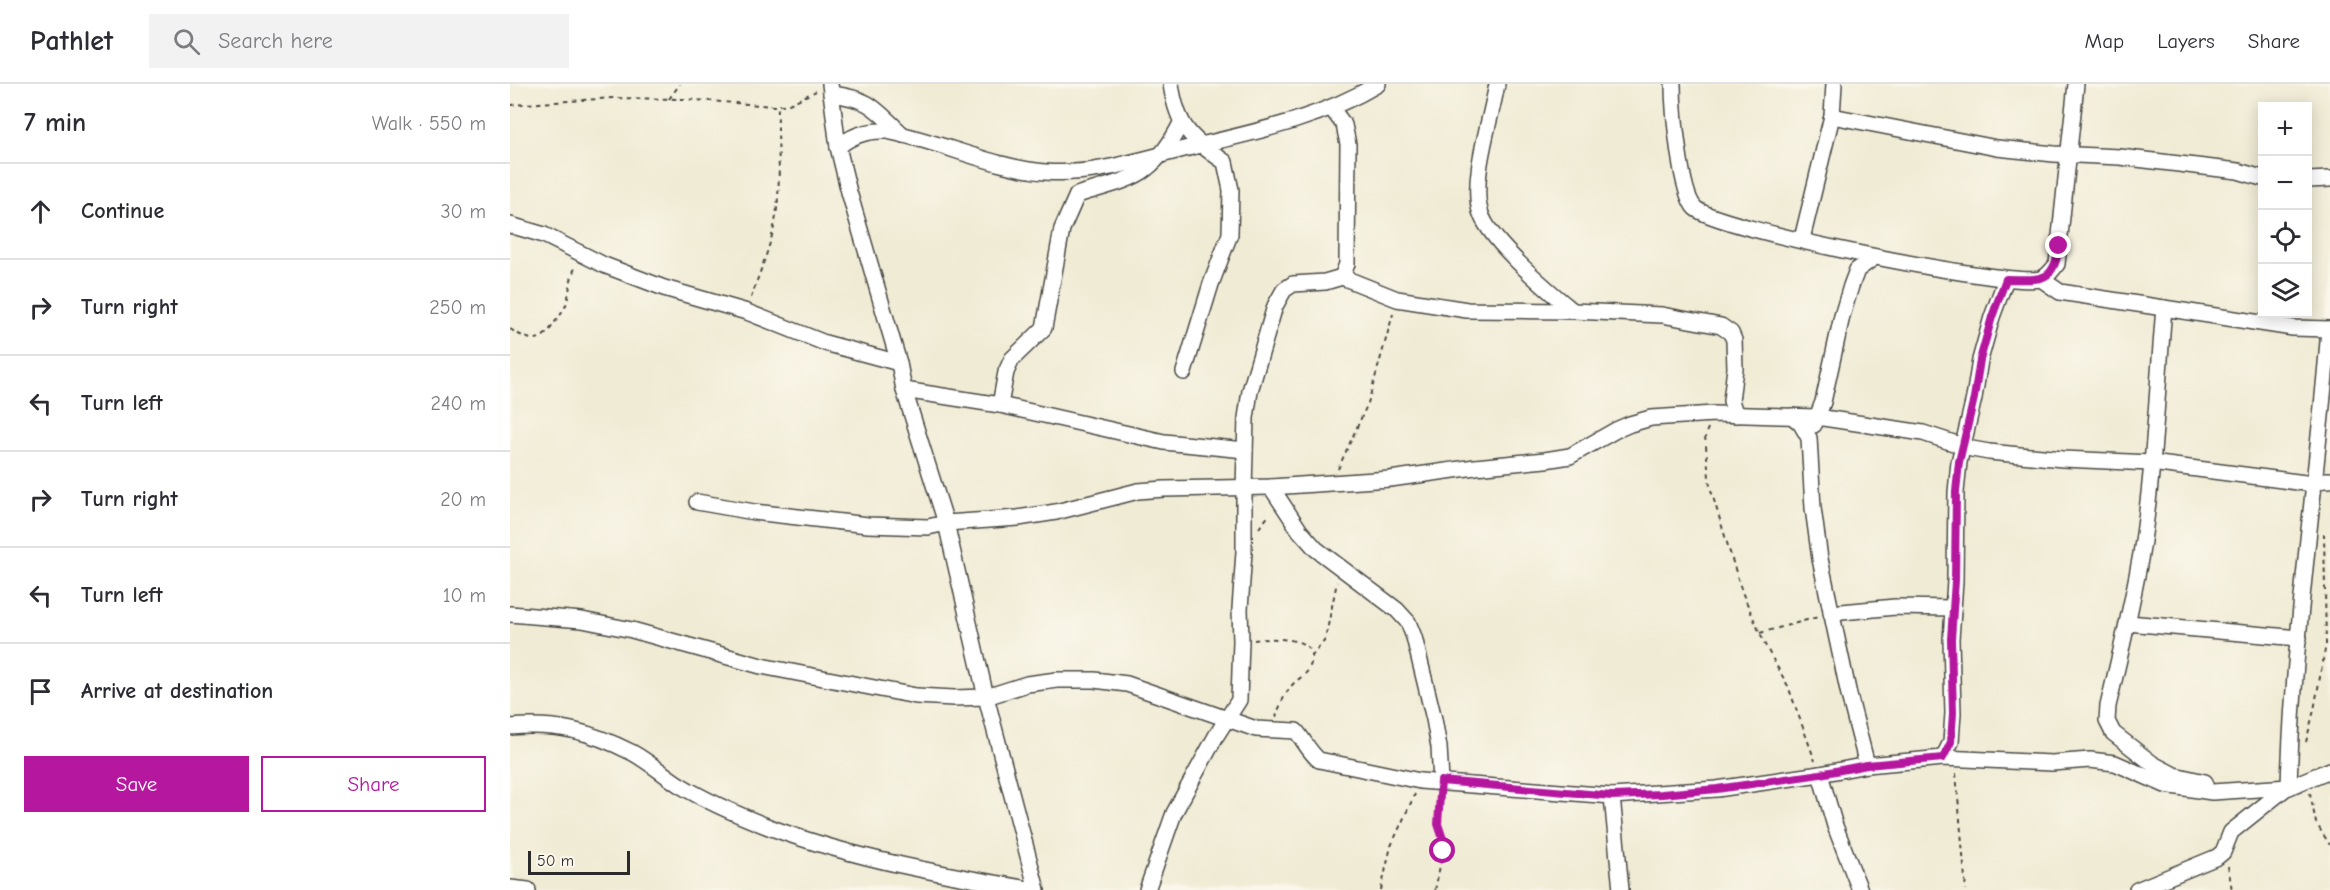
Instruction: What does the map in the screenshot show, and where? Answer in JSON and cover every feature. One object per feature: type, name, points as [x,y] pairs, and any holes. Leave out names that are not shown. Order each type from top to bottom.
[{"type":"street","points":[[1171,84],[1181,123],[1200,145],[1226,162],[1231,190],[1230,234],[1211,284],[1184,372]]},
{"type":"street","points":[[838,147],[852,137],[876,131],[903,135],[995,163],[1047,172],[1089,171],[1126,165],[1258,132],[1332,108],[1378,84]]},
{"type":"street","points":[[1497,84],[1484,145],[1479,190],[1480,212],[1487,226],[1514,256],[1573,311]]},
{"type":"street","points":[[1673,84],[1677,137],[1687,195],[1693,206],[1702,213],[1875,257],[2006,279],[2041,279],[2049,274],[2057,264],[2076,84]]},
{"type":"street","points":[[1802,239],[1832,116],[1834,84]]},
{"type":"street","points":[[510,727],[562,727],[595,737],[633,754],[680,785],[739,815],[810,840],[917,870],[1036,890],[986,697],[946,523],[904,390],[899,363],[849,192],[827,89],[870,104],[903,135]]},
{"type":"street","points":[[1332,108],[1344,125],[1348,144],[1347,264],[1342,277]]},
{"type":"street","points":[[1832,116],[1997,148],[2120,157],[2238,171],[2258,177]]},
{"type":"street","points":[[1000,405],[1006,372],[1012,360],[1044,328],[1062,229],[1077,195],[1135,175],[1148,168],[1172,140],[1181,123]]},
{"type":"street","points":[[2312,180],[2330,179]]},
{"type":"street","points":[[510,225],[544,235],[591,258],[664,288],[747,312],[825,343],[899,363]]},
{"type":"street","points":[[1809,438],[1823,402],[1851,285],[1857,270],[1875,257]]},
{"type":"street","points":[[1147,890],[1174,813],[1239,700],[1245,450],[1250,391],[1275,306],[1284,290],[1293,284],[1325,282],[1342,277],[1397,299],[1467,310],[1662,315],[1721,326],[1731,333],[1734,340],[1735,368],[1731,401],[1736,415]]},
{"type":"street","points":[[1949,759],[1952,731],[1951,639],[1956,492],[1962,444],[1992,317],[2006,279]]},
{"type":"street","points":[[2041,279],[2060,292],[2293,328],[2330,329],[2292,713],[2289,787]]},
{"type":"street","points":[[2164,308],[2151,463],[2140,554],[2128,623],[2107,713],[2109,727],[2153,764],[2174,775],[2228,785],[2277,778],[2289,787]]},
{"type":"street","points":[[904,390],[1061,417],[1143,439],[1245,450]]},
{"type":"street","points":[[697,502],[754,512],[868,525],[928,527],[946,523],[1018,518],[1056,512],[1138,491],[1271,488],[1398,478],[1475,466],[1570,456],[1630,424],[1651,418],[1714,414],[1817,417],[1923,433],[1981,451],[2151,463],[2313,484],[2330,480]]},
{"type":"street","points":[[1792,416],[1802,424],[1809,438],[1813,508],[1820,559],[1867,765]]},
{"type":"street","points":[[1271,488],[1316,549],[1397,610],[1408,622],[1414,637],[1434,719],[1439,747],[1441,781]]},
{"type":"street","points":[[1831,613],[1895,607],[1953,608]]},
{"type":"street","points":[[510,614],[582,620],[602,624],[675,641],[761,666],[916,696],[986,697],[1027,684],[1056,680],[1094,680],[1127,684],[1256,729],[1296,731],[1319,760],[1420,780],[1612,796],[1717,789],[1867,765],[1949,759],[2052,763],[2090,760],[2115,762],[2165,785],[2212,792],[2289,787]]},
{"type":"street","points":[[2128,623],[2299,638]]},
{"type":"street","points":[[2137,890],[2207,862],[2223,852],[2231,832],[2289,787],[2306,778],[2330,770]]},
{"type":"street","points":[[1820,774],[1835,826],[1860,890]]},
{"type":"street","points":[[1612,796],[1621,890]]},
{"type":"street","points":[[510,888],[528,890]]},
{"type":"path","points":[[669,99],[680,84]]},
{"type":"path","points":[[510,105],[613,98],[777,105],[789,104],[827,89]]},
{"type":"path","points":[[747,312],[769,248],[775,220],[778,189],[777,105]]},
{"type":"path","points":[[510,328],[532,340],[541,339],[550,331],[566,305],[572,273],[579,261],[591,258]]},
{"type":"path","points":[[1332,483],[1368,403],[1397,299]]},
{"type":"path","points":[[1714,414],[1705,436],[1710,488],[1742,592],[1760,633],[1788,686],[1820,774]]},
{"type":"path","points":[[1244,552],[1260,526],[1281,503]]},
{"type":"path","points":[[2305,746],[2326,644],[2324,528]]},
{"type":"path","points":[[1311,657],[1325,640],[1329,628],[1340,567]]},
{"type":"path","points":[[1760,633],[1831,613]]},
{"type":"path","points":[[1241,641],[1272,638],[1304,643],[1309,649],[1311,657],[1309,669],[1287,692],[1272,731]]},
{"type":"path","points":[[1949,759],[1966,890]]},
{"type":"path","points":[[2306,778],[2316,824],[2330,845]]},
{"type":"path","points":[[1381,890],[1392,846],[1412,804],[1420,780]]},
{"type":"path","points":[[1435,890],[1443,851],[1443,839],[1438,824],[1441,781]]},
{"type":"path","points":[[2223,852],[2231,873],[2232,890]]},
{"type":"route","points":[[1443,851],[1443,839],[1438,824],[1441,781],[1612,796],[1662,794],[1717,789],[1867,765],[1943,758],[1951,742],[1953,713],[1951,639],[1955,581],[1956,492],[1962,444],[1974,398],[1980,360],[2006,279],[2041,279],[2049,274],[2057,264],[2059,246]]}]
